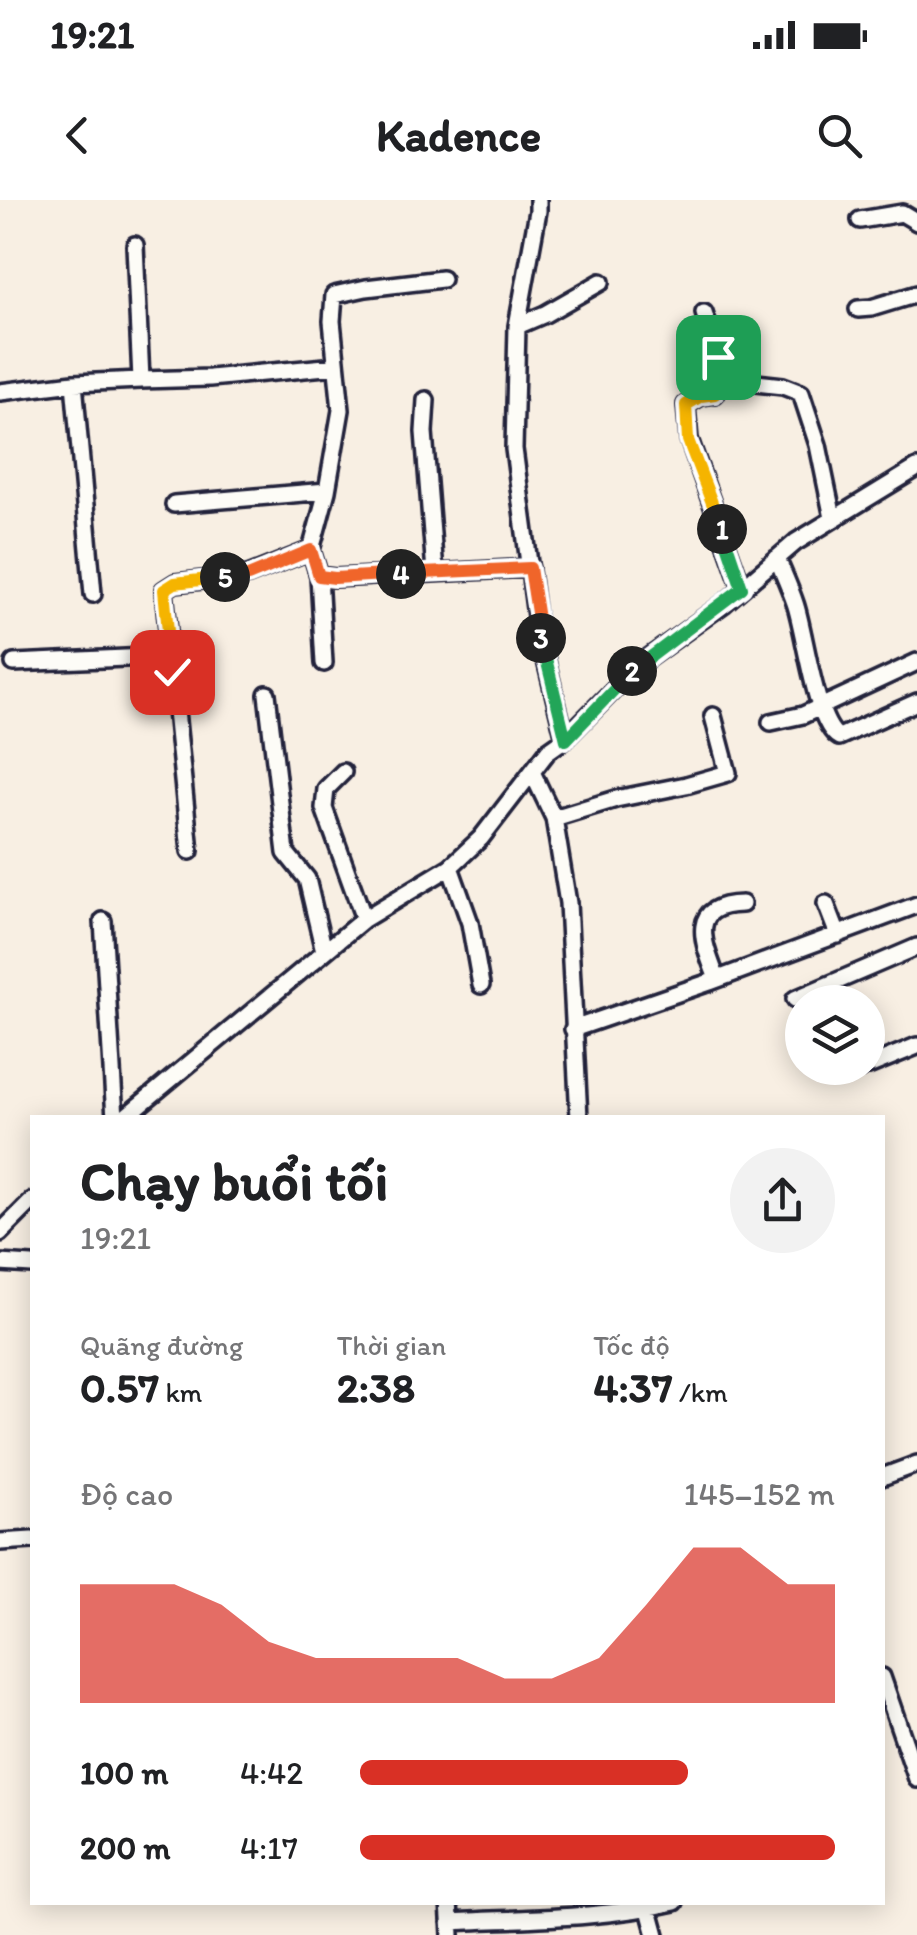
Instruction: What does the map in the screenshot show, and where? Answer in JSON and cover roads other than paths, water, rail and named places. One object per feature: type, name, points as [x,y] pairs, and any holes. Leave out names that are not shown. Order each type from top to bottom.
[{"type":"street","points":[[538,200],[517,326],[514,449],[537,624],[566,740]]},
{"type":"street","points":[[860,220],[902,213],[917,222]]},
{"type":"street","points":[[135,246],[141,380]]},
{"type":"street","points":[[324,663],[319,576],[311,550],[327,492],[341,410],[332,321],[334,295],[442,279]]},
{"type":"street","points":[[517,326],[601,282]]},
{"type":"street","points":[[858,309],[917,294]]},
{"type":"street","points":[[704,313],[721,369],[721,386],[715,394],[701,396],[686,405],[688,440],[742,588]]},
{"type":"street","points":[[0,392],[74,383],[210,378],[336,366]]},
{"type":"street","points":[[74,383],[93,594]]},
{"type":"street","points":[[756,383],[802,393],[818,445],[833,518]]},
{"type":"street","points":[[426,400],[424,432],[434,572]]},
{"type":"street","points":[[128,1115],[364,919],[450,867],[481,838],[548,750],[566,740],[637,666],[742,588],[796,542],[917,468]]},
{"type":"street","points":[[174,504],[327,492]]},
{"type":"street","points":[[190,851],[164,590],[175,583],[248,576],[311,550]]},
{"type":"street","points":[[777,558],[796,605],[821,706],[832,734],[840,737],[917,702]]},
{"type":"street","points":[[319,576],[530,568]]},
{"type":"street","points":[[14,663],[170,656]]},
{"type":"street","points":[[771,722],[803,715],[917,662]]},
{"type":"street","points":[[268,694],[286,851],[307,879],[324,951]]},
{"type":"street","points":[[554,818],[728,773],[713,716]]},
{"type":"street","points":[[343,772],[326,789],[324,808],[364,919]]},
{"type":"street","points":[[532,772],[554,818],[568,903],[579,1115]]},
{"type":"street","points":[[450,867],[470,924],[481,985]]},
{"type":"street","points":[[717,979],[702,926],[708,914],[727,904],[742,904]]},
{"type":"street","points":[[826,904],[838,935]]},
{"type":"street","points":[[573,1028],[917,905]]},
{"type":"street","points":[[103,921],[115,1115]]},
{"type":"street","points":[[828,985],[917,947]]},
{"type":"street","points":[[885,1059],[917,1046]]},
{"type":"street","points":[[0,1233],[30,1203]]},
{"type":"street","points":[[0,1263],[30,1265]]},
{"type":"street","points":[[885,1476],[917,1464]]},
{"type":"street","points":[[0,1542],[30,1540]]},
{"type":"street","points":[[885,1686],[917,1779]]},
{"type":"street","points":[[451,1928],[542,1910],[647,1906],[656,1935]]}]
